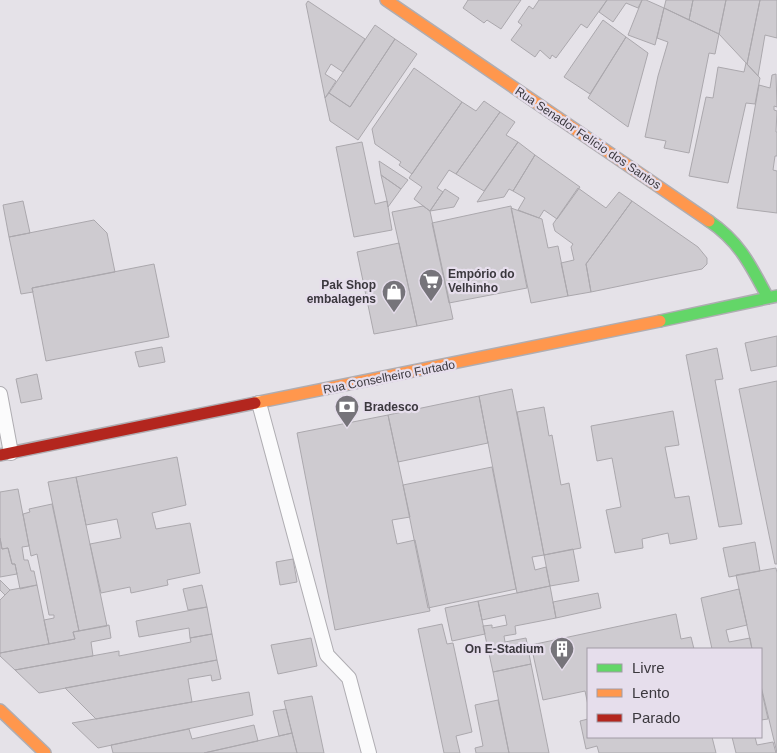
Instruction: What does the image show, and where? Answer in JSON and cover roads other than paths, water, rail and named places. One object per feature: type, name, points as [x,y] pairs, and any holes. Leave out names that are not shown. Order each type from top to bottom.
[{"type":"street","name":"Rua Senador Felício dos Santos","points":[[386,0],[715,225],[734,241],[773,297]]},
{"type":"street","name":"Rua Conselheiro Furtado","points":[[5,454],[773,297]]},
{"type":"street","points":[[0,710],[46,753]]},
{"type":"lane","points":[[0,394],[5,454]]},
{"type":"lane","points":[[259,403],[327,655],[349,678],[370,753]]},
{"type":"place","name":"Empório do Velhinho","points":[[431,302]]},
{"type":"place","name":"Pak Shop embalagens","points":[[394,313]]},
{"type":"place","name":"Bradesco","points":[[347,428]]},
{"type":"place","name":"On E-Stadium","points":[[562,670]]}]
